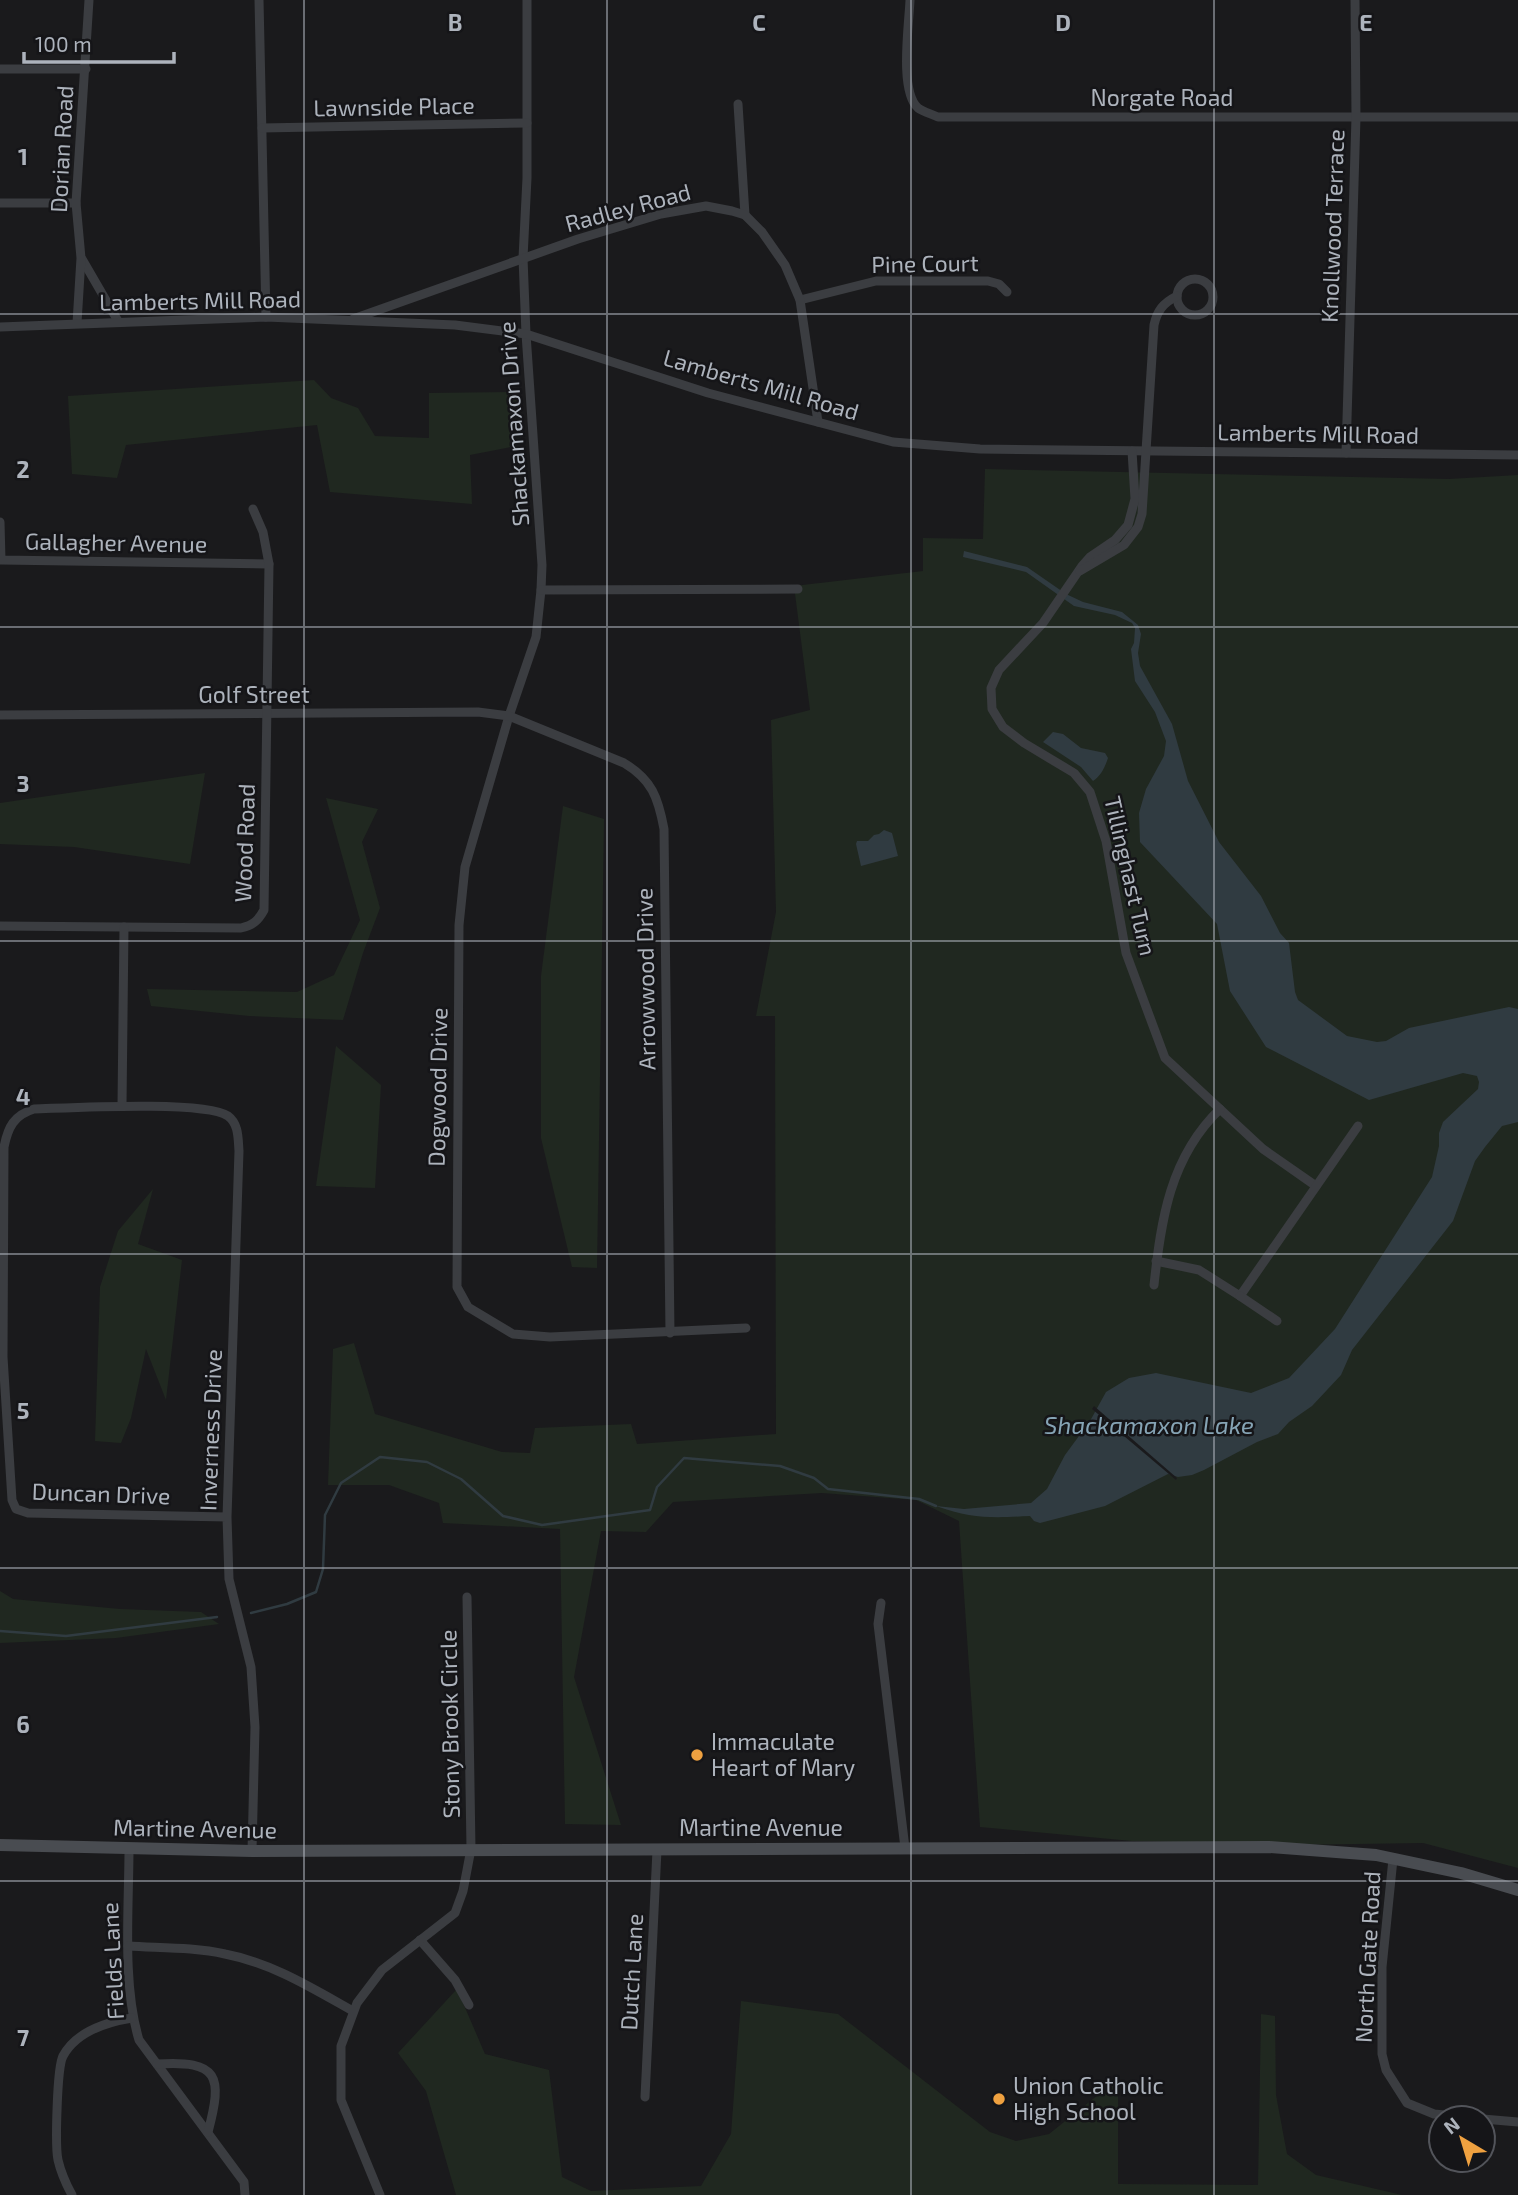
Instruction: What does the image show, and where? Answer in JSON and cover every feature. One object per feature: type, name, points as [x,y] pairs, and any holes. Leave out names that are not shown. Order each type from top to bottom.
[{"type":"main road","name":"Martine Avenue","points":[[0,1845],[252,1851],[1269,1847],[1376,1855],[1461,1873],[1518,1890]]},
{"type":"street","name":"Dorian Road","points":[[77,323],[81,258],[76,203],[89,0]]},
{"type":"street","points":[[259,0],[266,317]]},
{"type":"street","name":"Shackamaxon Drive","points":[[527,0],[527,178],[523,258],[542,565],[541,590]]},
{"type":"street","name":"Norgate Road","points":[[910,0],[907,77],[910,96],[919,109],[938,117],[1518,117]]},
{"type":"street","name":"Knollwood Terrace","points":[[1346,453],[1356,117],[1355,0]]},
{"type":"street","points":[[0,69],[86,69]]},
{"type":"street","points":[[738,104],[746,215],[762,232],[785,265],[800,300],[818,422]]},
{"type":"street","name":"Lawnside Place","points":[[262,128],[527,123]]},
{"type":"street","points":[[0,204],[76,203]]},
{"type":"street","name":"Radley Road","points":[[348,321],[523,258],[661,214],[706,206],[746,215]]},
{"type":"street","name":"Dorian Road","points":[[81,258],[118,321]]},
{"type":"street","points":[[1200,279],[1211,287],[1214,298],[1210,309],[1203,314],[1192,315],[1181,308],[1177,296],[1185,281],[1200,279]]},
{"type":"street","name":"Pine Court","points":[[800,300],[876,281],[988,281],[999,284],[1007,292]]},
{"type":"street","points":[[1075,574],[1124,545],[1138,527],[1144,505],[1154,325],[1157,313],[1165,302],[1177,296]]},
{"type":"street","name":"Lamberts Mill Road","points":[[0,327],[266,317],[455,325],[526,334],[708,393],[902,443],[980,449],[1518,455]]},
{"type":"street","name":"Tillinghast Turn","points":[[1132,451],[1135,499],[1128,525],[1115,540],[1090,557],[1075,574],[1043,624],[999,670],[991,688],[992,709],[1003,727],[1074,773],[1090,792],[1106,841],[1126,953],[1161,1050],[1169,1062],[1263,1149],[1316,1186]]},
{"type":"street","name":"Wood Road","points":[[0,926],[242,928],[260,917],[264,910],[269,564],[263,532],[253,509]]},
{"type":"street","name":"Gallagher Avenue","points":[[0,522],[1,560],[269,564]]},
{"type":"street","points":[[541,590],[797,589]]},
{"type":"street","name":"Dogwood Drive","points":[[541,590],[536,637],[509,716],[465,867],[461,897],[458,966],[457,1287],[468,1307],[513,1334],[538,1337],[746,1328]]},
{"type":"street","name":"Golf Street","points":[[0,715],[478,712],[509,716]]},
{"type":"street","name":"Arrowwood Drive","points":[[509,716],[631,767],[650,784],[661,811],[664,829],[670,1333]]},
{"type":"street","points":[[122,1106],[124,927]]},
{"type":"street","name":"Duncan Drive","points":[[122,1106],[34,1109],[16,1118],[9,1126],[4,1147],[1,1357],[12,1500],[16,1509],[27,1514],[227,1517]]},
{"type":"street","name":"Inverness Drive","points":[[122,1106],[220,1113],[229,1116],[238,1136],[227,1517],[229,1579],[251,1667],[255,1727],[252,1851]]},
{"type":"street","points":[[1154,1285],[1161,1229],[1177,1168],[1196,1136],[1220,1109]]},
{"type":"street","points":[[1240,1296],[1358,1126]]},
{"type":"street","points":[[1156,1261],[1199,1270],[1277,1321]]},
{"type":"street","name":"Stony Brook Circle","points":[[380,2195],[341,2100],[341,2046],[353,2011],[382,1970],[455,1913],[463,1891],[470,1851],[467,1597]]},
{"type":"street","points":[[881,1603],[878,1624],[905,1848]]},
{"type":"street","name":"Fields Lane","points":[[129,1849],[128,1946],[132,2018],[139,2040],[244,2182],[245,2195]]},
{"type":"street","name":"Dutch Lane","points":[[645,2097],[657,1850]]},
{"type":"street","name":"North Gate Road","points":[[1392,1859],[1382,1967],[1382,2054],[1386,2070],[1407,2103],[1427,2111]]},
{"type":"street","points":[[419,1940],[448,1970],[469,2005]]},
{"type":"street","points":[[128,1946],[222,1953],[245,1958],[290,1975],[353,2011]]},
{"type":"street","points":[[72,2195],[57,2158],[62,2057],[81,2037],[107,2022],[132,2018]]},
{"type":"street","points":[[158,2064],[187,2062],[204,2068],[211,2077],[217,2090],[217,2100],[208,2132]]},
{"type":"street","points":[[1497,2120],[1518,2122]]},
{"type":"shaded area","points":[[314,380],[331,398],[358,408],[375,436],[429,438],[429,393],[518,392],[521,445],[470,455],[472,504],[330,492],[317,425],[126,445],[117,478],[72,474],[68,396]]},
{"type":"shaded area","points":[[985,469],[1449,479],[1518,475],[1518,1868],[1423,1843],[1289,1845],[1132,1841],[980,1827],[959,1521],[916,1500],[822,1493],[673,1502],[646,1532],[601,1531],[574,1677],[621,1825],[565,1824],[560,1529],[443,1523],[439,1503],[389,1485],[328,1485],[333,1349],[354,1343],[375,1414],[502,1452],[530,1453],[535,1428],[631,1424],[637,1444],[776,1434],[775,1016],[756,1016],[776,912],[771,720],[810,710],[794,586],[923,571],[923,538],[983,539]]},
{"type":"shaded area","points":[[205,773],[190,864],[74,847],[0,844],[0,803]]},
{"type":"shaded area","points":[[326,798],[378,809],[362,842],[380,908],[343,1020],[249,1016],[151,1006],[147,989],[297,992],[334,975],[360,920]]},
{"type":"shaded area","points":[[563,806],[604,819],[597,1268],[572,1267],[541,1138],[541,976]]},
{"type":"shaded area","points":[[336,1046],[381,1085],[375,1188],[316,1186]]},
{"type":"shaded area","points":[[153,1189],[138,1244],[182,1260],[166,1400],[146,1349],[131,1418],[121,1443],[95,1441],[100,1287],[118,1231]]},
{"type":"shaded area","points":[[0,1591],[13,1599],[120,1609],[201,1612],[219,1624],[116,1638],[0,1643]]},
{"type":"shaded area","points":[[457,1989],[485,2054],[549,2070],[562,2177],[591,2191],[701,2186],[731,2134],[741,2001],[838,2014],[990,2132],[1016,2141],[1049,2134],[1118,2079],[1118,2184],[1258,2185],[1261,2014],[1275,2016],[1276,2095],[1287,2154],[1316,2175],[1402,2195],[456,2195],[426,2091],[398,2053]]},
{"type":"water","name":"Shackamaxon Lake","points":[[964,551],[1027,567],[1066,594],[1083,602],[1122,612],[1138,625],[1141,634],[1138,653],[1140,666],[1172,724],[1188,781],[1219,842],[1261,896],[1280,933],[1289,943],[1298,1000],[1347,1036],[1377,1042],[1386,1041],[1409,1028],[1509,1007],[1518,1009],[1518,1122],[1502,1126],[1475,1161],[1453,1221],[1352,1350],[1341,1375],[1312,1406],[1289,1422],[1278,1434],[1192,1475],[1178,1477],[1168,1474],[1105,1506],[1040,1523],[1030,1516],[983,1517],[936,1506],[964,1509],[1031,1503],[1047,1489],[1065,1455],[1090,1421],[1106,1392],[1129,1378],[1156,1373],[1251,1393],[1289,1378],[1335,1329],[1432,1177],[1443,1122],[1478,1089],[1479,1082],[1477,1076],[1463,1073],[1369,1100],[1266,1047],[1230,991],[1217,924],[1140,842],[1139,813],[1146,789],[1164,756],[1166,741],[1155,712],[1135,681],[1131,649],[1135,628],[1132,623],[1115,615],[1074,606],[1026,572],[963,557]]},
{"type":"water","points":[[1053,732],[1063,734],[1081,748],[1105,753],[1108,758],[1098,777],[1093,781],[1081,767],[1043,742]]},
{"type":"water","points":[[884,830],[892,833],[898,856],[861,866],[857,841],[868,841]]},
{"type":"pier","points":[[1094,1406],[1177,1478],[1176,1480],[1092,1409]]},
{"type":"waterway","points":[[251,1613],[287,1604],[316,1592],[323,1569],[325,1515],[341,1483],[380,1457],[427,1462],[461,1479],[503,1516],[542,1525],[650,1510],[657,1487],[684,1458],[780,1466],[814,1478],[828,1489],[919,1499],[936,1506]]},
{"type":"waterway","points":[[0,1631],[66,1636],[217,1617]]},
{"type":"place","name":"Immaculate Heart of Mary","points":[[697,1755]]},
{"type":"place","name":"Union Catholic High School","points":[[999,2099]]}]
